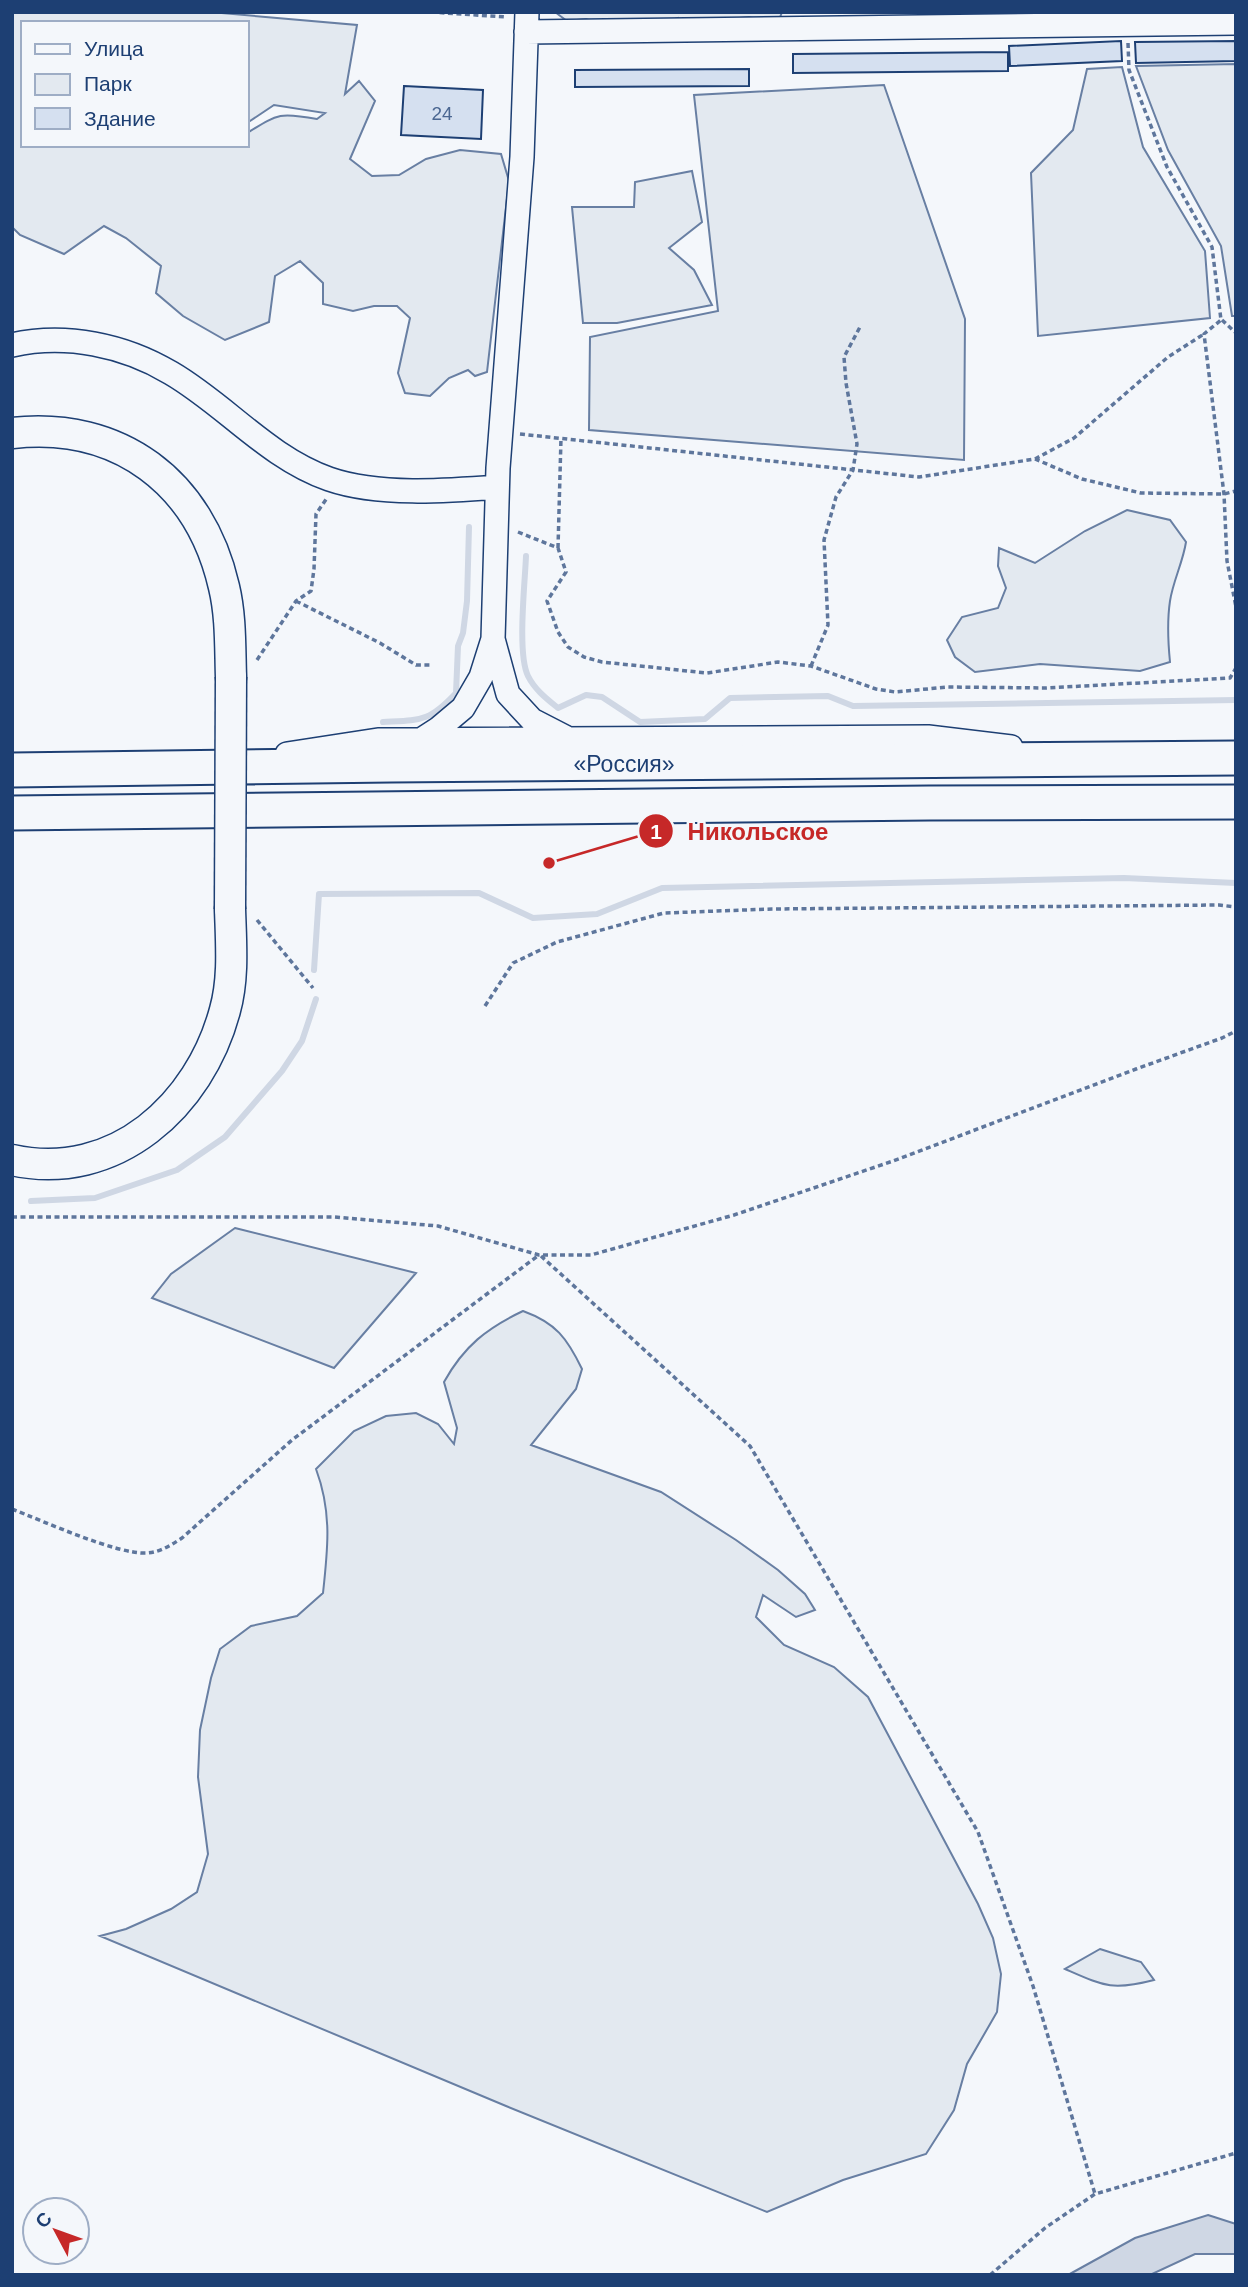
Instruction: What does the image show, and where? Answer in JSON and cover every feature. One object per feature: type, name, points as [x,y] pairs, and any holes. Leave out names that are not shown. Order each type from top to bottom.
[{"type":"highway","name":"«Россия»","points":[[12,770],[1236,758]]},
{"type":"highway","name":"«Россия»","points":[[12,813],[1236,802]]},
{"type":"main road","points":[[12,433],[54,431],[97,438],[117,446],[142,460],[171,486],[198,522],[217,563],[240,673],[243,914],[226,1008],[203,1066],[186,1092],[141,1135],[114,1152],[58,1163],[12,1160]]},
{"type":"main road","points":[[12,763],[60,770]]},
{"type":"main road","points":[[12,821],[69,812]]},
{"type":"street","points":[[421,740],[463,708],[481,677],[493,639],[497,487],[522,157],[526,21],[1016,19],[1236,23]]},
{"type":"street","points":[[12,345],[55,340],[85,342],[145,359],[172,373],[261,442],[290,461],[339,482],[368,487],[437,491],[497,487]]},
{"type":"street","points":[[493,639],[508,694],[532,720],[570,739]]},
{"type":"street","points":[[194,768],[378,740],[928,737],[1109,760]]},
{"type":"path","points":[[431,12],[526,21]]},
{"type":"path","points":[[1129,70],[1167,167],[1212,247],[1221,320],[1236,333]]},
{"type":"path","points":[[501,432],[919,477],[1034,459],[1074,438],[1168,357],[1221,320]]},
{"type":"path","points":[[811,666],[828,625],[824,540],[836,497],[853,470],[857,444],[844,357],[860,327]]},
{"type":"path","points":[[1204,334],[1224,494],[1227,561],[1236,607]]},
{"type":"path","points":[[561,438],[558,548],[566,572],[547,601],[558,632],[568,647],[584,657],[603,663],[707,673],[778,662],[811,666],[876,689],[895,692],[948,687],[1046,688],[1236,679]]},
{"type":"path","points":[[1034,459],[1082,479],[1141,493],[1224,494],[1236,491]]},
{"type":"path","points":[[240,673],[296,601],[311,592],[316,514],[339,482]]},
{"type":"path","points":[[497,523],[558,548]]},
{"type":"path","points":[[296,601],[380,643],[416,665],[432,665]]},
{"type":"path","points":[[1230,678],[1236,668]]},
{"type":"path","points":[[485,1006],[513,963],[557,942],[664,913],[772,909],[1236,907]]},
{"type":"path","points":[[243,914],[313,988]]},
{"type":"path","points":[[12,1217],[335,1217],[438,1226],[539,1255],[591,1255],[734,1215],[893,1161],[1236,1031]]},
{"type":"path","points":[[12,1509],[121,1550],[146,1553],[165,1549],[182,1538],[292,1440],[539,1255]]},
{"type":"path","points":[[539,1255],[750,1446],[978,1832],[1033,1986],[1095,2194]]},
{"type":"path","points":[[990,2275],[1045,2228],[1095,2194],[1236,2153]]},
{"type":"green space","points":[[12,12],[210,12],[357,25],[345,94],[359,81],[375,101],[350,159],[372,176],[399,175],[426,159],[460,150],[501,154],[509,181],[487,372],[475,376],[468,370],[449,378],[430,396],[405,393],[398,373],[410,318],[397,306],[374,306],[353,311],[323,304],[323,283],[300,261],[275,276],[269,322],[225,340],[183,316],[156,293],[161,266],[126,238],[104,226],[64,254],[20,235],[12,227]]},
{"type":"green space","points":[[555,12],[782,12],[779,20],[765,21],[749,17],[683,24],[678,18],[662,23],[598,23],[586,19],[567,21]]},
{"type":"green space","points":[[1236,64],[1236,316],[1232,316],[1221,246],[1168,150],[1136,66]]},
{"type":"green space","points":[[1122,67],[1143,147],[1205,251],[1210,318],[1038,336],[1031,173],[1073,130],[1087,69]]},
{"type":"green space","points":[[884,85],[965,319],[964,460],[589,430],[590,337],[718,311],[694,95]]},
{"type":"green space","points":[[692,171],[702,222],[669,248],[694,270],[712,305],[617,323],[583,323],[572,207],[634,207],[635,182]]},
{"type":"green space","points":[[1127,510],[1170,520],[1186,542],[1173,586],[1168,616],[1170,662],[1140,671],[1040,664],[975,672],[955,657],[947,640],[962,617],[998,608],[1006,588],[998,566],[999,548],[1035,563],[1085,531]]},
{"type":"green space","points":[[235,1228],[416,1273],[334,1368],[152,1298],[171,1274]]},
{"type":"green space","points":[[523,1311],[552,1326],[565,1340],[582,1369],[576,1389],[531,1445],[661,1492],[736,1540],[778,1570],[805,1594],[815,1610],[796,1617],[763,1595],[756,1617],[784,1645],[834,1667],[868,1697],[978,1904],[993,1938],[1001,1974],[997,2012],[967,2064],[954,2110],[926,2154],[843,2180],[767,2212],[100,1936],[126,1929],[171,1909],[197,1892],[208,1854],[198,1777],[200,1730],[211,1678],[220,1649],[251,1626],[297,1616],[323,1593],[327,1515],[316,1469],[354,1431],[386,1416],[416,1413],[438,1424],[454,1444],[457,1428],[444,1382],[460,1358],[478,1339],[498,1324]]},
{"type":"green space","points":[[1100,1949],[1141,1962],[1154,1980],[1128,1985],[1108,1985],[1065,1969]]},
{"type":"shaded area","points":[[1208,2215],[1236,2224],[1236,2254],[1195,2254],[1150,2275],[1068,2275],[1135,2238]]},
{"type":"building","points":[[1121,41],[1122,61],[1010,66],[1009,46]]},
{"type":"building","points":[[1236,41],[1236,61],[1136,63],[1135,42]]},
{"type":"building","points":[[1008,52],[1008,71],[793,73],[793,54]]},
{"type":"building","points":[[749,69],[749,86],[575,87],[575,70]]},
{"type":"building","points":[[404,86],[483,90],[481,139],[401,135]]},
{"type":"waterway","points":[[383,722],[424,718],[439,709],[456,693],[458,646],[463,633],[467,601],[469,527]]},
{"type":"waterway","points":[[526,556],[522,635],[525,666],[534,686],[558,708],[586,695],[602,697],[640,722],[705,719],[730,698],[828,696],[853,706],[1236,700]]},
{"type":"waterway","points":[[314,970],[319,894],[479,893],[533,918],[597,914],[662,888],[1124,878],[1236,883]]},
{"type":"waterway","points":[[31,1201],[95,1198],[177,1170],[225,1137],[282,1071],[302,1041],[316,999]]},
{"type":"place","name":"Никольское","points":[[549,863]]}]
